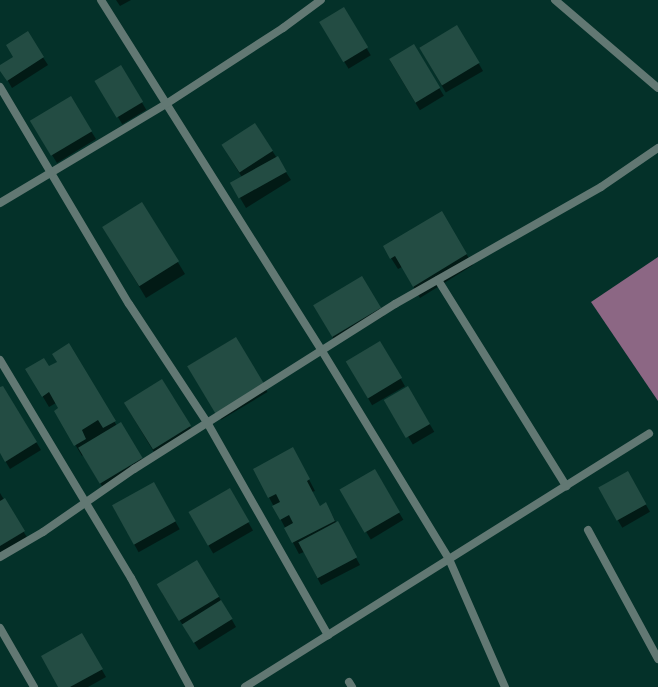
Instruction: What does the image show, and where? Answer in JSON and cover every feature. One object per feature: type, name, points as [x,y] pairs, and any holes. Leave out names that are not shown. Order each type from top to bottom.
[{"type":"street","points":[[101,0],[322,351],[448,559],[505,687]]},
{"type":"street","points":[[0,203],[166,104],[283,28],[321,0]]},
{"type":"street","points":[[555,0],[658,88]]},
{"type":"street","points":[[0,87],[52,171],[129,304],[208,424],[328,635]]},
{"type":"street","points":[[0,557],[42,532],[86,502],[322,351],[438,280],[601,187],[658,148]]},
{"type":"street","points":[[438,280],[566,486]]},
{"type":"street","points":[[0,360],[131,578],[190,687]]},
{"type":"street","points":[[245,687],[649,434]]},
{"type":"street","points":[[588,530],[658,659]]},
{"type":"street","points":[[0,628],[34,687]]},
{"type":"shaded area","points":[[658,257],[658,401],[591,302]]},
{"type":"building","points":[[344,7],[368,47],[343,62],[319,22]]},
{"type":"building","points":[[457,25],[480,63],[442,85],[419,48]]},
{"type":"building","points":[[28,31],[44,57],[7,81],[0,71],[0,65],[13,57],[6,45]]},
{"type":"building","points":[[414,44],[440,88],[415,103],[389,59]]},
{"type":"building","points":[[121,65],[143,102],[117,118],[94,81]]},
{"type":"building","points":[[71,96],[92,131],[51,156],[30,121]]},
{"type":"building","points":[[255,123],[273,151],[239,172],[221,145]]},
{"type":"building","points":[[278,156],[287,172],[239,198],[230,183]]},
{"type":"building","points":[[142,202],[179,261],[139,286],[102,227]]},
{"type":"building","points":[[442,211],[467,254],[413,287],[395,256],[390,259],[383,246]]},
{"type":"building","points":[[362,276],[381,308],[332,337],[313,305]]},
{"type":"building","points":[[236,337],[264,384],[215,414],[187,366]]},
{"type":"building","points":[[380,341],[402,378],[368,398],[346,362]]},
{"type":"building","points":[[69,343],[116,421],[103,428],[98,420],[82,430],[86,439],[74,446],[54,411],[58,408],[49,392],[42,397],[25,369],[44,358],[49,366],[57,362],[52,354]]},
{"type":"building","points":[[162,379],[191,426],[153,449],[124,403]]},
{"type":"building","points":[[3,386],[37,442],[5,462],[0,453],[0,387]]},
{"type":"building","points":[[408,386],[430,424],[406,438],[384,400]]},
{"type":"building","points":[[121,422],[143,458],[100,484],[78,448]]},
{"type":"building","points":[[293,447],[310,479],[307,481],[320,506],[326,502],[335,521],[292,543],[284,528],[293,523],[289,515],[280,520],[272,506],[280,502],[276,494],[268,498],[253,469]]},
{"type":"building","points":[[375,469],[400,512],[364,533],[339,490]]},
{"type":"building","points":[[628,471],[646,504],[617,521],[598,487]]},
{"type":"building","points":[[154,482],[176,521],[134,545],[112,505]]},
{"type":"building","points":[[230,488],[250,522],[208,546],[188,512]]},
{"type":"building","points":[[5,498],[25,531],[0,546],[0,501]]},
{"type":"building","points":[[338,521],[357,557],[318,578],[298,542]]},
{"type":"building","points":[[197,560],[219,597],[179,621],[157,584]]},
{"type":"building","points":[[221,600],[233,619],[194,643],[182,624]]},
{"type":"building","points":[[82,633],[103,669],[70,687],[58,687],[41,656]]}]
